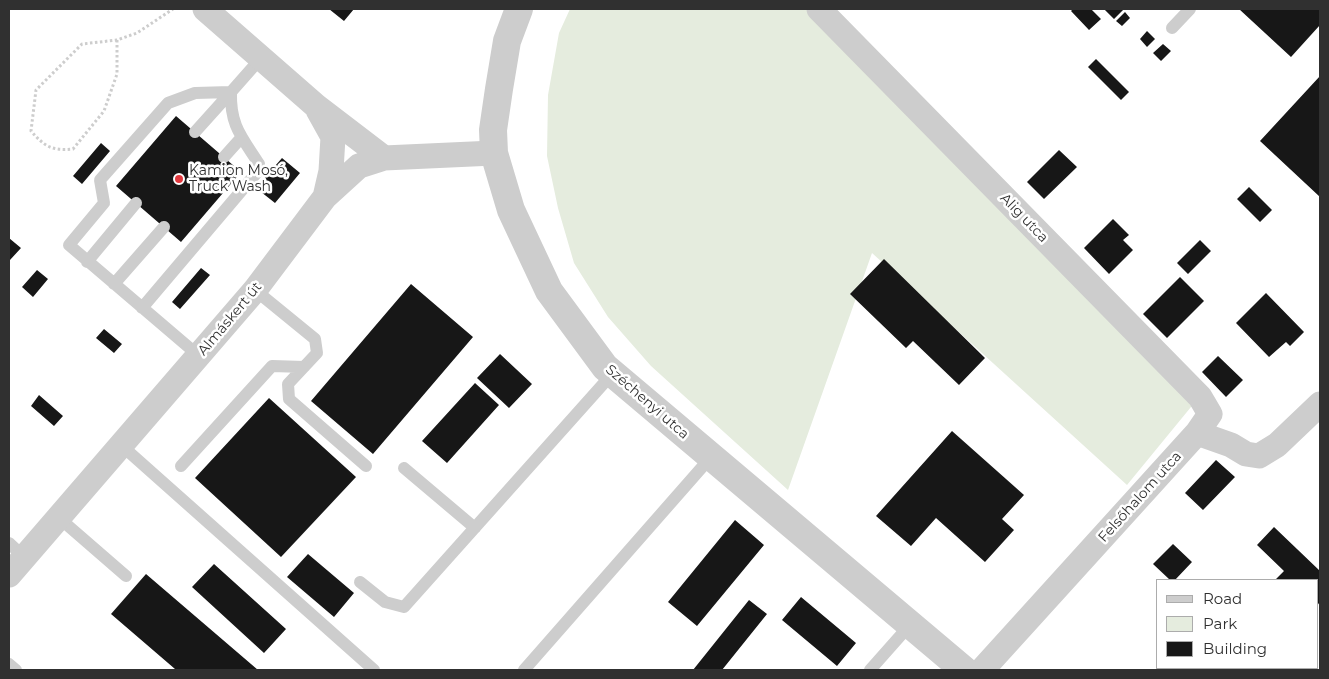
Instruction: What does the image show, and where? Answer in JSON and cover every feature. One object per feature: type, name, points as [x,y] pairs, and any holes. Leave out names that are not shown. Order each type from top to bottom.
[{"type":"street","points":[[206,9],[316,106],[384,158]]},
{"type":"street","name":"Széchenyi utca","points":[[518,9],[508,41],[499,89],[493,130],[494,153],[511,210],[550,291],[605,367],[909,626],[964,670]]},
{"type":"street","name":"Alig utca","points":[[819,9],[1200,397],[1210,414],[1197,433]]},
{"type":"street","points":[[316,106],[333,137],[331,171],[325,197]]},
{"type":"street","name":"Almáskert út","points":[[14,558],[58,517],[256,290],[325,197],[359,166],[384,158],[494,153]]},
{"type":"street","points":[[1197,433],[1231,445],[1246,454],[1259,456],[1277,445],[1320,404]]},
{"type":"street","name":"Felsőhalom utca","points":[[982,670],[1197,433]]},
{"type":"lane","points":[[1172,28],[1190,9]]},
{"type":"lane","points":[[195,132],[261,58]]},
{"type":"lane","points":[[142,308],[259,170],[259,164],[236,130],[230,104],[231,92]]},
{"type":"lane","points":[[199,356],[69,245],[104,203],[100,180],[168,104],[195,93],[231,92]]},
{"type":"lane","points":[[224,157],[241,138]]},
{"type":"lane","points":[[87,262],[136,203]]},
{"type":"lane","points":[[114,284],[164,227]]},
{"type":"lane","points":[[256,290],[315,339],[317,353],[288,384],[289,399],[366,466]]},
{"type":"lane","points":[[181,466],[272,366],[304,367]]},
{"type":"lane","points":[[360,582],[386,602],[404,608],[613,373]]},
{"type":"lane","points":[[120,445],[374,670]]},
{"type":"lane","points":[[524,670],[711,457]]},
{"type":"lane","points":[[404,468],[475,528]]},
{"type":"lane","points":[[58,517],[126,576]]},
{"type":"lane","points":[[870,670],[909,626]]},
{"type":"lane","points":[[9,664],[16,670]]},
{"type":"path","points":[[117,40],[117,74],[104,111],[73,149],[56,150],[40,141],[31,131],[36,90],[82,44],[117,40],[137,33],[173,9]]},
{"type":"green space","points":[[570,9],[817,9],[1200,396],[1127,485],[872,253],[788,490],[651,366],[608,317],[574,263],[558,208],[547,156],[548,95],[559,33]]},
{"type":"building","points":[[329,9],[354,9],[344,21]]},
{"type":"building","points":[[1073,9],[1091,9],[1101,19],[1089,30],[1071,11]]},
{"type":"building","points":[[1104,9],[1124,9],[1114,19]]},
{"type":"building","points":[[1239,9],[1320,9],[1320,25],[1291,57]]},
{"type":"building","points":[[1125,12],[1130,18],[1122,26],[1116,21]]},
{"type":"building","points":[[1147,31],[1155,39],[1147,47],[1140,39]]},
{"type":"building","points":[[1163,44],[1171,51],[1161,61],[1153,53]]},
{"type":"building","points":[[1096,59],[1129,92],[1121,100],[1088,67]]},
{"type":"building","points":[[1320,76],[1320,197],[1260,141]]},
{"type":"building","name":"Kamion Mosó, Truck Wash","points":[[176,116],[241,172],[181,242],[116,186]]},
{"type":"building","points":[[101,143],[110,151],[82,184],[73,176]]},
{"type":"building","points":[[1059,150],[1077,167],[1044,199],[1027,182]]},
{"type":"building","points":[[282,158],[300,173],[275,203],[256,188]]},
{"type":"building","points":[[1249,187],[1272,210],[1260,222],[1237,199]]},
{"type":"building","points":[[1113,219],[1129,235],[1123,240],[1133,250],[1109,274],[1084,248]]},
{"type":"building","points":[[9,238],[21,248],[10,260],[9,258]]},
{"type":"building","points":[[1200,240],[1211,251],[1188,274],[1177,263]]},
{"type":"building","points":[[884,259],[985,358],[959,385],[913,341],[906,348],[850,294]]},
{"type":"building","points":[[201,268],[210,275],[180,309],[172,302]]},
{"type":"building","points":[[37,270],[48,279],[33,297],[22,287]]},
{"type":"building","points":[[1180,277],[1204,301],[1167,338],[1143,314]]},
{"type":"building","points":[[411,284],[473,337],[373,454],[311,401]]},
{"type":"building","points":[[1266,293],[1304,332],[1290,346],[1286,342],[1269,357],[1236,323]]},
{"type":"building","points":[[104,329],[122,344],[114,353],[96,338]]},
{"type":"building","points":[[500,354],[532,384],[509,408],[477,378]]},
{"type":"building","points":[[1218,356],[1243,380],[1226,397],[1202,372]]},
{"type":"building","points":[[475,383],[499,405],[447,463],[422,441]]},
{"type":"building","points":[[39,395],[63,416],[54,426],[31,406]]},
{"type":"building","points":[[269,398],[356,477],[281,557],[195,478]]},
{"type":"building","points":[[952,431],[1024,495],[1002,519],[1014,530],[985,562],[936,518],[911,546],[876,516]]},
{"type":"building","points":[[1216,460],[1235,477],[1203,510],[1185,493]]},
{"type":"building","points":[[735,520],[764,545],[697,626],[668,602]]},
{"type":"building","points":[[1274,527],[1320,571],[1320,606],[1319,579],[1276,579],[1284,571],[1257,545]]},
{"type":"building","points":[[1173,544],[1192,562],[1176,579],[1169,579],[1153,564]]},
{"type":"building","points":[[308,554],[354,593],[334,617],[287,577]]},
{"type":"building","points":[[214,564],[286,629],[264,653],[192,587]]},
{"type":"building","points":[[146,574],[258,670],[174,670],[111,614]]},
{"type":"building","points":[[801,597],[856,643],[837,666],[782,620]]},
{"type":"building","points":[[749,600],[767,614],[722,670],[693,670]]},
{"type":"building","points":[[1197,669],[1228,669],[1227,670]]},
{"type":"place","name":"Kamion Mosó, Truck Wash","points":[[179,179]]}]
